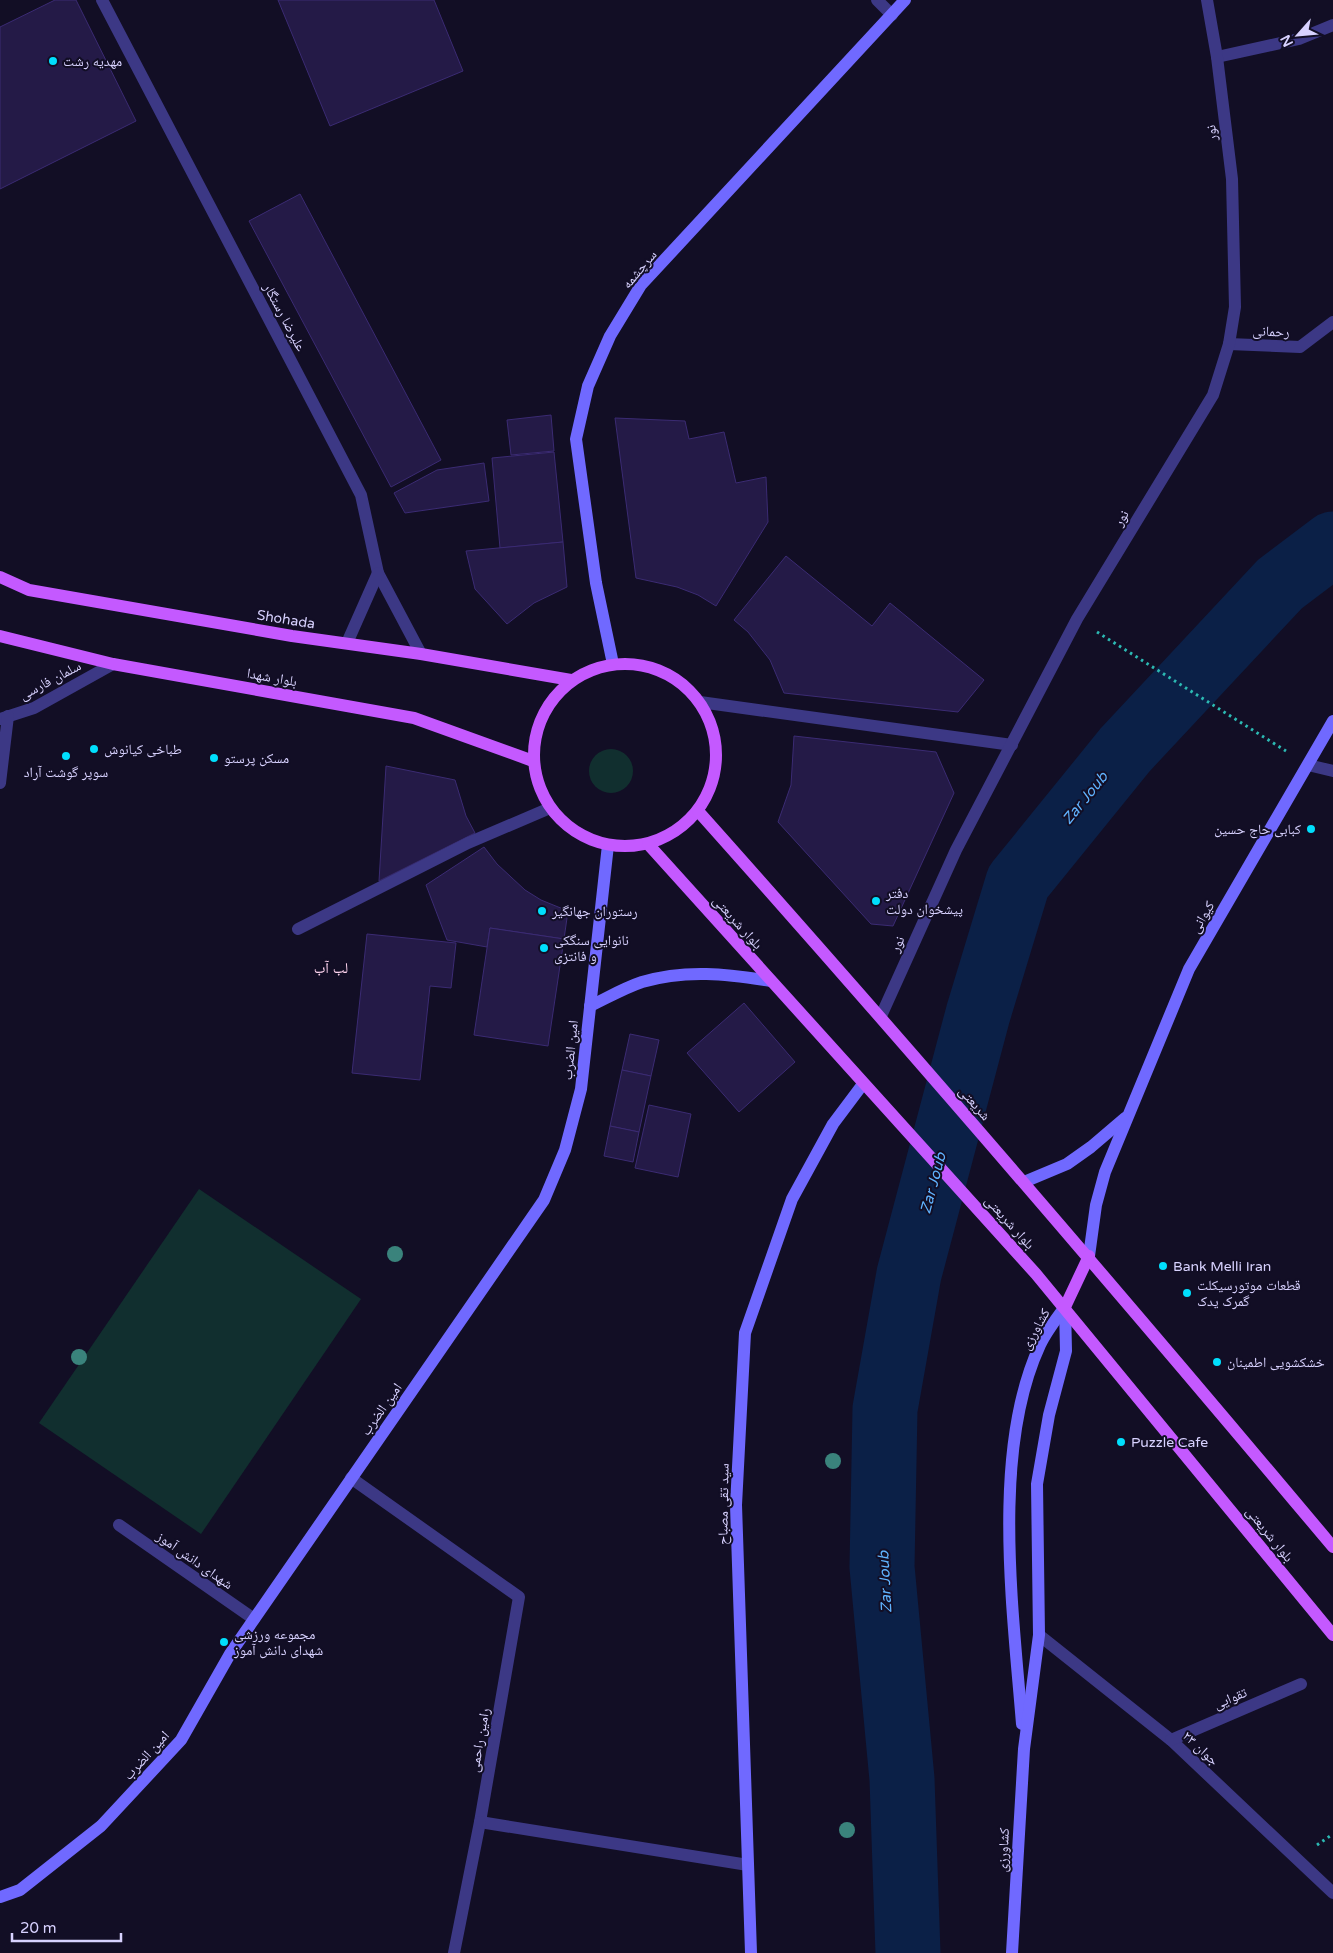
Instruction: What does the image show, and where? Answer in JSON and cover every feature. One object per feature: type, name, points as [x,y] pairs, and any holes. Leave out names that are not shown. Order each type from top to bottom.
[{"type":"main road","name":"سرچشمه","points":[[613,664],[596,583],[576,439],[588,386],[610,336],[641,285],[905,0]]},
{"type":"main road","name":"Shohada","points":[[0,576],[29,590],[282,635],[421,654],[571,680]]},
{"type":"main road","name":"بلوار شهدا","points":[[0,636],[113,664],[414,718],[534,761]]},
{"type":"main road","points":[[627,662],[655,668],[680,681],[700,702],[713,728],[717,756],[712,785],[698,811],[684,826],[648,844],[608,845],[576,832],[550,808],[539,786],[534,761],[537,730],[549,702],[571,680],[598,667],[613,664],[627,662]]},
{"type":"main road","name":"کیوانی","points":[[1088,1256],[1096,1205],[1105,1172],[1189,969],[1333,721]]},
{"type":"main road","points":[[698,811],[881,1016]]},
{"type":"main road","name":"بلوار شریعتی","points":[[648,844],[1036,1274],[1333,1634]]},
{"type":"main road","name":"امین الضرب","points":[[0,1897],[20,1890],[101,1826],[181,1740],[230,1654],[544,1200],[565,1150],[580,1089],[608,845]]},
{"type":"main road","points":[[590,1006],[641,982],[674,975],[722,973],[771,981]]},
{"type":"main road","name":"شریعتی","points":[[881,1016],[1024,1182]]},
{"type":"main road","name":"سید تقی مصباح","points":[[751,1953],[736,1505],[745,1333],[792,1198],[833,1124],[863,1084]]},
{"type":"main road","points":[[1127,1117],[1092,1147],[1067,1164],[1024,1182],[1333,1547]]},
{"type":"main road","points":[[1064,1307],[1088,1256]]},
{"type":"main road","name":"کشاورزی","points":[[1012,1953],[1024,1748],[1039,1634],[1037,1484],[1049,1415],[1066,1351],[1064,1307]]},
{"type":"main road","name":"کشاورزی","points":[[1024,1748],[1014,1622],[1009,1510],[1014,1440],[1025,1384],[1040,1344],[1064,1307]]},
{"type":"street","name":"علیرضا رستگار","points":[[102,0],[361,495],[378,572],[421,654]]},
{"type":"street","points":[[878,0],[892,14]]},
{"type":"street","name":"نور","points":[[881,1016],[956,850],[1077,619],[1213,395],[1229,344],[1234,307],[1232,179],[1217,56],[1207,0]]},
{"type":"street","points":[[1217,56],[1299,39],[1333,25]]},
{"type":"street","name":"رحمانی","points":[[1229,344],[1300,347],[1333,322]]},
{"type":"street","points":[[346,643],[378,572]]},
{"type":"street","name":"سلمان فارسی","points":[[4,718],[34,708],[113,664]]},
{"type":"street","points":[[700,702],[1012,745]]},
{"type":"street","points":[[0,783],[4,718]]},
{"type":"street","points":[[1308,765],[1333,771]]},
{"type":"street","points":[[298,929],[468,843],[550,808]]},
{"type":"street","name":"رامین راحمی","points":[[351,1478],[519,1597],[480,1822]]},
{"type":"street","name":"شهدای دانش آموز","points":[[119,1525],[254,1619]]},
{"type":"street","name":"جوان ۲۳","points":[[1039,1634],[1171,1740],[1333,1893]]},
{"type":"street","name":"تقوایی","points":[[1171,1740],[1301,1684]]},
{"type":"street","points":[[454,1953],[480,1822],[748,1865]]},
{"type":"path","points":[[1096,631],[1291,754]]},
{"type":"green space","points":[[615,749],[627,755],[632,762],[632,780],[627,787],[620,792],[607,793],[595,787],[590,780],[589,767],[595,755],[602,750]]},
{"type":"green space","points":[[199,1189],[361,1299],[201,1534],[39,1423]]},
{"type":"building","name":"مهدیه رشت","points":[[55,0],[76,0],[136,121],[0,189],[0,27]]},
{"type":"building","points":[[278,0],[434,0],[463,71],[330,126]]},
{"type":"building","points":[[300,194],[441,460],[391,487],[249,221]]},
{"type":"building","points":[[551,415],[554,451],[511,455],[507,420]]},
{"type":"building","points":[[615,418],[685,421],[689,439],[724,432],[736,483],[766,477],[768,522],[716,606],[698,595],[677,587],[636,578]]},
{"type":"building","points":[[554,452],[563,542],[500,548],[492,458]]},
{"type":"building","points":[[484,463],[489,501],[405,513],[394,493],[437,470]]},
{"type":"building","points":[[563,542],[567,587],[534,603],[507,624],[475,589],[466,551]]},
{"type":"building","points":[[786,556],[872,626],[890,603],[984,680],[958,712],[784,693],[770,660],[748,632],[734,620]]},
{"type":"building","points":[[794,736],[936,752],[954,793],[893,926],[871,924],[778,822],[791,785]]},
{"type":"building","points":[[386,766],[455,780],[466,816],[475,833],[379,881]]},
{"type":"building","points":[[484,847],[497,864],[525,890],[541,900],[568,911],[564,939],[490,928],[487,947],[447,940],[426,885]]},
{"type":"building","points":[[490,928],[564,939],[548,1046],[474,1035]]},
{"type":"building","points":[[367,934],[456,943],[451,988],[430,986],[420,1080],[352,1073]]},
{"type":"building","points":[[744,1003],[795,1062],[739,1112],[687,1053]]},
{"type":"building","points":[[630,1034],[659,1040],[651,1076],[622,1070]]},
{"type":"building","points":[[622,1070],[651,1076],[639,1132],[610,1126]]},
{"type":"building","points":[[649,1105],[691,1114],[678,1177],[635,1168]]},
{"type":"building","points":[[610,1126],[639,1132],[633,1162],[604,1156]]},
{"type":"waterway","name":"Zar Joub","points":[[908,1953],[902,1779],[882,1567],[885,1409],[909,1274],[978,1014],[1018,882],[1125,750],[1280,584],[1333,544]]},
{"type":"place","name":"مهدیه رشت","points":[[53,61]]},
{"type":"place","name":"طباخی کیانوش","points":[[94,749]]},
{"type":"place","name":"سوپر گوشت آراد","points":[[66,756]]},
{"type":"place","name":"مسکن پرستو","points":[[214,758]]},
{"type":"place","name":"کبابی حاج حسین","points":[[1311,829]]},
{"type":"place","name":"دفتر پیشخوان دولت","points":[[876,901]]},
{"type":"place","name":"رستوران جهانگیر","points":[[542,911]]},
{"type":"place","name":"نانوایی سنگکی و فانتزی","points":[[544,948]]},
{"type":"place","name":"Bank Melli Iran","points":[[1163,1266]]},
{"type":"place","name":"قطعات موتورسیکلت گمرک یدک","points":[[1187,1293]]},
{"type":"place","name":"خشکشویی اطمینان","points":[[1217,1362]]},
{"type":"place","name":"Puzzle Cafe","points":[[1121,1442]]},
{"type":"place","name":"مجموعه ورزشی شهدای دانش آموز","points":[[224,1642]]},
{"type":"district","name":"لب آب","points":[[331,968]]}]
